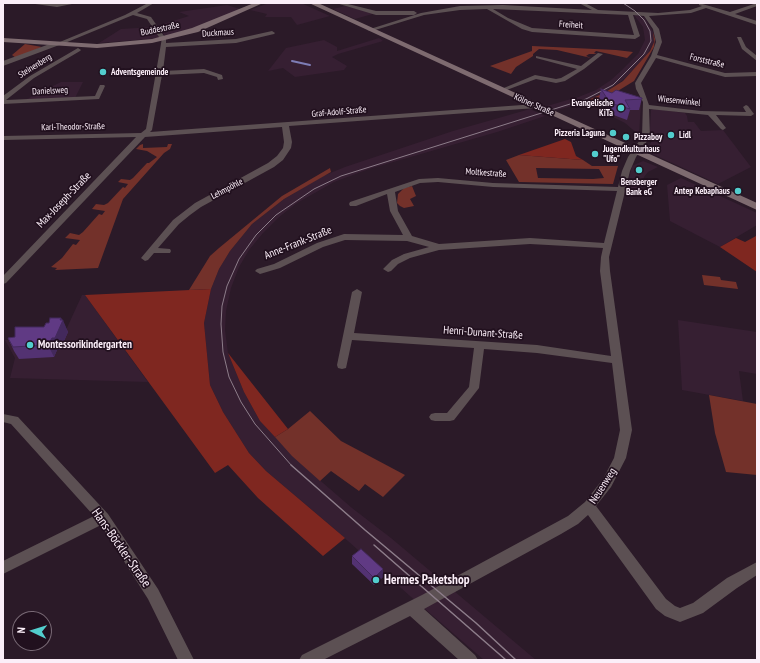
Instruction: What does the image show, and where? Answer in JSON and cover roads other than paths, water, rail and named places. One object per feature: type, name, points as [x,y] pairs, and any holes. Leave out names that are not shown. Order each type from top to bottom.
[{"type":"main road","name":"Buddestraße","points":[[3,40],[58,44],[80,48],[163,40],[204,27],[260,3]]},
{"type":"main road","name":"Kölner Straße","points":[[312,3],[757,207]]},
{"type":"main road","points":[[80,48],[78,42],[81,35]]},
{"type":"street","points":[[30,3],[57,6],[75,3]]},
{"type":"street","points":[[3,64],[81,35],[133,13],[152,3]]},
{"type":"street","points":[[338,3],[376,13],[420,12],[424,14]]},
{"type":"street","points":[[581,3],[592,7],[597,12]]},
{"type":"street","points":[[699,3],[757,23]]},
{"type":"street","points":[[729,14],[757,4]]},
{"type":"street","points":[[370,30],[424,14],[460,8],[487,7],[646,15],[681,13],[706,6]]},
{"type":"street","name":"Freiheit","points":[[487,7],[506,19],[524,28],[532,30],[634,37],[637,36],[630,14]]},
{"type":"street","points":[[133,13],[149,18],[163,40],[160,73],[148,130],[143,136]]},
{"type":"street","points":[[646,15],[656,29],[659,42],[654,56],[638,83],[646,107]]},
{"type":"street","name":"Duckmaus","points":[[163,40],[236,41],[272,33]]},
{"type":"street","points":[[739,38],[744,48],[757,59]]},
{"type":"street","name":"Steinenberg","points":[[3,99],[32,77],[80,48]]},
{"type":"street","points":[[502,90],[535,77],[563,80],[600,54]]},
{"type":"street","name":"Forststraße","points":[[654,56],[725,75],[757,74]]},
{"type":"street","points":[[538,57],[554,59],[582,68]]},
{"type":"street","points":[[160,73],[204,71],[220,76],[220,79]]},
{"type":"street","points":[[97,98],[102,86]]},
{"type":"street","name":"Danielsweg","points":[[3,102],[107,98]]},
{"type":"street","name":"Graf-Adolf-Straße","points":[[143,136],[536,106]]},
{"type":"street","name":"Wiesenwinkel","points":[[646,107],[710,113],[750,114],[746,107]]},
{"type":"street","name":"Neuenweg","points":[[307,660],[411,608],[573,520],[589,506],[607,483],[620,458],[626,430],[616,360],[605,269],[605,257],[628,164],[645,140],[646,107]]},
{"type":"street","name":"Wiesenwinkel","points":[[710,113],[724,128]]},
{"type":"street","name":"Lehmpöhle","points":[[145,258],[176,222],[198,204],[271,165],[280,158],[287,148],[288,142],[286,125]]},
{"type":"street","name":"Karl-Theodor-Straße","points":[[3,138],[143,136]]},
{"type":"street","name":"Max-Joseph-Straße","points":[[3,281],[143,136]]},
{"type":"street","name":"Moltkestraße","points":[[353,204],[419,181],[438,180],[493,185],[621,189]]},
{"type":"street","points":[[392,191],[394,211],[409,238]]},
{"type":"street","name":"Anne-Frank-Straße","points":[[260,271],[277,266],[320,245],[344,238],[409,238],[414,241],[439,247]]},
{"type":"street","name":"Anne-Frank-Straße","points":[[388,269],[395,262],[407,256],[439,247],[530,241],[608,246]]},
{"type":"street","points":[[152,250],[167,251]]},
{"type":"street","points":[[342,365],[357,292]]},
{"type":"street","name":"Henri-Dunant-Straße","points":[[347,336],[537,350],[616,360]]},
{"type":"street","points":[[435,417],[450,418],[474,388],[479,345]]},
{"type":"street","name":"Hans-Böckler-Straße","points":[[3,418],[14,420],[103,518],[152,594],[186,660]]},
{"type":"street","points":[[589,506],[661,604],[670,611],[680,615],[698,608],[732,583],[757,568]]},
{"type":"street","points":[[3,568],[103,518]]},
{"type":"street","points":[[411,608],[470,660]]},
{"type":"waterway","points":[[292,61],[310,65]]},
{"type":"tram line","points":[[292,465],[255,424],[241,402],[229,377],[223,352],[221,324],[222,306],[227,286],[239,259],[256,235],[276,215],[314,189],[341,176],[586,99],[613,85],[644,54],[651,41],[650,31],[644,20],[635,11],[623,3]]},
{"type":"tram line","points":[[292,465],[365,530],[476,623],[516,660]]},
{"type":"tram line","points":[[374,545],[506,660]]},
{"type":"place","name":"Adventsgemeinde","points":[[103,72]]},
{"type":"place","name":"Evangelische KiTa","points":[[621,108]]},
{"type":"place","name":"Pizzeria Laguna","points":[[613,133]]},
{"type":"place","name":"Lidl","points":[[671,135]]},
{"type":"place","name":"Pizzaboy","points":[[626,137]]},
{"type":"place","name":"Jugendkulturhaus \"Ufo\"","points":[[595,154]]},
{"type":"place","name":"Bensberger Bank eG","points":[[639,170]]},
{"type":"place","name":"Antep Kebaphaus","points":[[738,191]]},
{"type":"place","name":"Montessorikindergarten","points":[[30,345]]},
{"type":"place","name":"Hermes Paketshop","points":[[376,580]]}]
